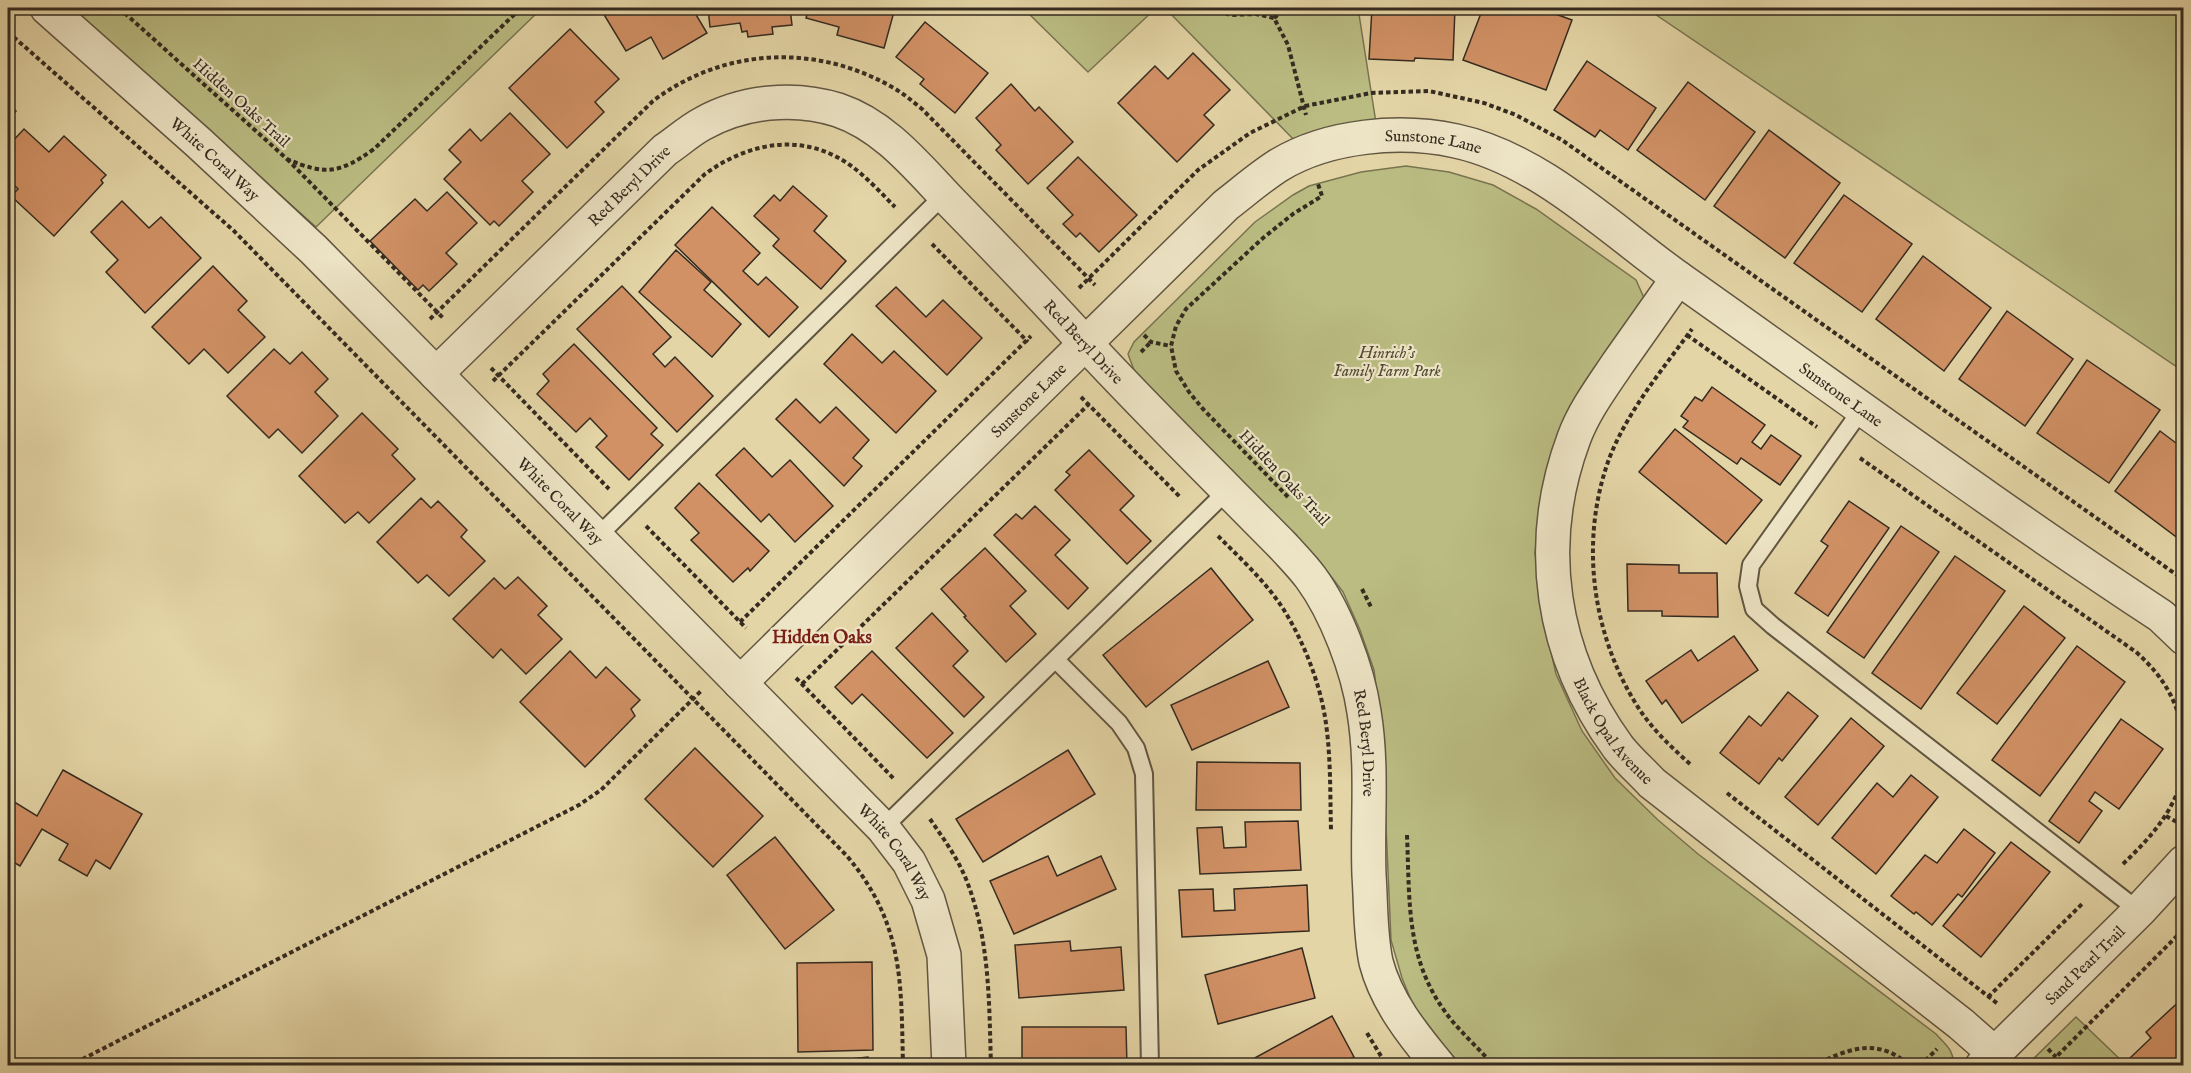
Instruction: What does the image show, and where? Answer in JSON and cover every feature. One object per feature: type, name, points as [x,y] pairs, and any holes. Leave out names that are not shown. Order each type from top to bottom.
[{"type":"street","name":"White Coral Way","points":[[46,8],[256,195],[406,343],[883,828],[909,862],[928,900],[944,955],[949,1065]]},
{"type":"street","name":"Red Beryl Drive","points":[[436,374],[665,150],[702,124],[743,107],[780,101],[813,103],[840,111],[873,126],[902,152],[1057,311],[1085,343],[1284,547],[1311,579],[1338,627],[1355,671],[1365,713],[1370,880],[1377,962],[1394,1004],[1415,1038],[1439,1065]]},
{"type":"street","name":"Sunstone Lane","points":[[732,675],[1056,371],[1226,205],[1280,165],[1312,150],[1347,141],[1384,136],[1422,136],[1457,141],[1500,156],[1532,173],[1566,195],[1862,409],[2161,616],[2184,638]]},
{"type":"street","name":"Black Opal Avenue","points":[[1678,278],[1597,394],[1574,436],[1560,487],[1552,528],[1556,604],[1567,649],[1577,676],[1596,714],[1620,749],[1652,783],[1961,1024],[1988,1059]]},
{"type":"street","name":"Sand Pearl Trail","points":[[1988,1059],[2139,911],[2184,862]]},
{"type":"lane","points":[[597,537],[944,195]]},
{"type":"lane","points":[[1862,409],[1751,565],[1748,586],[1754,609],[2139,911]]},
{"type":"lane","points":[[883,828],[1228,490]]},
{"type":"lane","points":[[1056,660],[1119,723],[1136,748],[1144,774],[1150,1065]]},
{"type":"path","name":"Hidden Oaks Trail","points":[[119,8],[287,159],[310,169],[332,170],[353,163],[374,148],[521,8]]},
{"type":"path","points":[[1058,8],[1083,12],[1100,8]]},
{"type":"path","points":[[1211,8],[1230,15],[1256,14],[1274,18]]},
{"type":"path","points":[[1274,18],[1286,8]]},
{"type":"path","points":[[373,374],[653,101],[673,86],[704,71],[739,62],[778,57],[818,59],[855,70],[893,87],[922,109],[947,133],[1151,342],[1171,346],[1176,326],[1186,309],[1263,238],[1293,214],[1322,196],[1315,175],[1305,106],[1288,45],[1274,18]]},
{"type":"path","points":[[8,32],[234,231],[847,856],[860,872],[876,899],[889,927],[897,956],[901,985],[903,1065]]},
{"type":"path","points":[[740,622],[1206,163],[1250,133],[1305,106],[1371,93],[1429,91],[1484,103],[1538,126],[1590,159],[2184,580]]},
{"type":"path","points":[[487,386],[705,174],[726,159],[750,149],[773,145],[795,145],[823,152],[845,162],[865,176],[1257,576],[1276,599],[1297,634],[1325,714],[1331,835]]},
{"type":"path","points":[[1699,771],[1670,747],[1649,723],[1624,683],[1612,657],[1602,626],[1593,575],[1595,514],[1610,458],[1623,429],[1654,380],[1712,301]]},
{"type":"path","points":[[1687,335],[2136,652],[2156,670],[2169,692],[2182,717],[2184,736]]},
{"type":"path","points":[[802,684],[1151,342]]},
{"type":"path","name":"Hidden Oaks Trail","points":[[1171,346],[1176,371],[1189,392],[1203,410],[1289,498]]},
{"type":"path","points":[[1361,588],[1374,616]]},
{"type":"path","points":[[69,1065],[579,805],[601,790],[692,700],[732,675]]},
{"type":"path","points":[[1920,1065],[2134,853],[2166,816],[2178,794],[2184,773]]},
{"type":"path","points":[[1727,793],[1989,996],[2056,1057]]},
{"type":"path","points":[[2166,816],[2184,826]]},
{"type":"path","points":[[1406,825],[1411,933],[1418,958],[1433,994],[1453,1022],[1494,1065]]},
{"type":"path","points":[[2047,1065],[2184,929]]},
{"type":"path","points":[[1366,1032],[1387,1065]]},
{"type":"path","points":[[1813,1065],[1845,1050],[1877,1047],[1902,1057],[1910,1065]]},
{"type":"green space","points":[[70,8],[542,8],[316,227]]},
{"type":"green space","points":[[1023,8],[1156,8],[1088,72]]},
{"type":"green space","points":[[1165,8],[1358,8],[1376,123],[1297,143]]},
{"type":"green space","points":[[1646,8],[2183,8],[2183,371]]},
{"type":"green space","name":"Hinrich's Family Farm Park","points":[[1406,166],[1449,172],[1493,185],[1536,209],[1636,280],[1644,298],[1555,448],[1542,493],[1535,553],[1542,611],[1556,674],[1582,731],[1615,778],[1658,820],[1698,854],[1936,1034],[1951,1052],[1953,1065],[1462,1065],[1448,1051],[1413,1005],[1391,940],[1382,735],[1374,670],[1360,630],[1343,592],[1317,558],[1137,378],[1128,354],[1134,342],[1255,222],[1293,195],[1309,186],[1361,172]]},
{"type":"green space","points":[[2076,1017],[2126,1065],[2027,1065]]},
{"type":"building","points":[[600,8],[692,8],[707,33],[663,59],[651,37],[626,51]]},
{"type":"building","points":[[708,8],[790,8],[792,25],[772,27],[773,34],[748,37],[747,31],[742,32],[740,23],[710,27]]},
{"type":"building","points":[[809,8],[895,8],[884,48],[837,35],[839,27],[806,18]]},
{"type":"building","points":[[1372,8],[1455,8],[1453,60],[1369,59]]},
{"type":"building","points":[[1483,8],[1539,8],[1572,20],[1546,90],[1463,60]]},
{"type":"building","points":[[925,22],[988,73],[955,113],[920,84],[924,79],[896,57]]},
{"type":"building","points":[[570,29],[619,79],[595,102],[604,112],[567,148],[509,88]]},
{"type":"building","points":[[1193,53],[1230,90],[1204,115],[1214,125],[1177,162],[1118,103],[1155,66],[1168,79]]},
{"type":"building","points":[[1587,61],[1656,108],[1628,150],[1600,130],[1595,137],[1554,110]]},
{"type":"building","points":[[1688,82],[1755,132],[1705,200],[1637,150]]},
{"type":"building","points":[[1011,84],[1035,111],[1039,107],[1073,142],[1028,184],[996,150],[1001,145],[976,118]]},
{"type":"building","points":[[8,104],[16,111],[8,121]]},
{"type":"building","points":[[510,113],[550,154],[522,181],[533,192],[499,226],[494,221],[490,225],[444,179],[461,162],[449,150],[470,129],[481,141]]},
{"type":"building","points":[[24,129],[49,152],[64,136],[106,175],[101,180],[103,183],[54,236],[11,196],[18,189],[8,179],[8,146]]},
{"type":"building","points":[[1769,130],[1840,183],[1785,258],[1714,206]]},
{"type":"building","points":[[1078,157],[1137,215],[1099,252],[1080,233],[1076,237],[1063,224],[1073,215],[1047,188]]},
{"type":"building","points":[[793,186],[827,216],[814,231],[846,261],[821,289],[773,246],[779,239],[754,216],[774,195],[780,201]]},
{"type":"building","points":[[447,192],[477,223],[446,253],[457,264],[429,291],[423,285],[418,290],[370,241],[415,199],[427,211]]},
{"type":"building","points":[[1844,195],[1912,244],[1862,312],[1794,263]]},
{"type":"building","points":[[122,201],[149,228],[161,217],[201,258],[145,313],[106,272],[118,260],[91,232]]},
{"type":"building","points":[[712,207],[760,253],[743,271],[758,285],[766,277],[798,307],[769,337],[675,245]]},
{"type":"building","points":[[676,250],[711,282],[704,290],[741,324],[712,357],[639,292]]},
{"type":"building","points":[[1923,256],[1991,308],[1944,371],[1876,319]]},
{"type":"building","points":[[213,266],[247,301],[238,310],[265,337],[228,373],[204,349],[189,364],[152,327]]},
{"type":"building","points":[[622,286],[671,337],[653,354],[665,367],[675,357],[713,396],[677,432],[577,329]]},
{"type":"building","points":[[896,287],[926,317],[943,300],[982,338],[947,375],[876,306]]},
{"type":"building","points":[[2007,311],[2073,359],[2025,426],[1959,379]]},
{"type":"building","points":[[852,334],[882,363],[894,351],[936,391],[896,433],[824,364]]},
{"type":"building","points":[[574,344],[657,428],[651,434],[663,445],[629,480],[596,447],[607,436],[590,418],[576,432],[537,394],[549,381],[543,374]]},
{"type":"building","points":[[274,349],[290,364],[302,352],[328,379],[315,392],[338,416],[302,453],[278,429],[269,438],[227,396]]},
{"type":"building","points":[[2087,360],[2160,410],[2109,483],[2037,433]]},
{"type":"building","points":[[1712,387],[1765,425],[1752,442],[1761,449],[1771,435],[1801,456],[1780,485],[1741,458],[1737,464],[1683,427],[1688,421],[1681,416],[1695,397],[1702,401]]},
{"type":"building","points":[[796,399],[820,423],[836,407],[869,440],[853,458],[862,466],[844,486],[776,419]]},
{"type":"building","points":[[362,413],[398,449],[392,455],[415,479],[369,523],[358,512],[345,523],[299,476]]},
{"type":"building","points":[[1675,429],[1762,500],[1726,544],[1639,472]]},
{"type":"building","points":[[2160,431],[2184,449],[2183,542],[2115,491]]},
{"type":"building","points":[[744,448],[772,477],[790,460],[833,506],[795,542],[769,514],[761,522],[716,475]]},
{"type":"building","points":[[1089,450],[1134,496],[1120,510],[1151,541],[1127,564],[1055,490],[1070,475],[1066,472]]},
{"type":"building","points":[[699,483],[769,551],[750,571],[748,568],[733,582],[691,540],[699,533],[675,508]]},
{"type":"building","points":[[421,498],[431,508],[438,501],[467,530],[461,537],[485,561],[449,596],[427,575],[418,583],[377,542]]},
{"type":"building","points":[[1849,501],[1889,528],[1828,616],[1795,593],[1828,546],[1821,541]]},
{"type":"building","points":[[1035,506],[1070,540],[1055,555],[1088,588],[1068,609],[994,535],[1016,514],[1022,519]]},
{"type":"building","points":[[1901,526],[1939,552],[1864,658],[1827,632]]},
{"type":"building","points":[[985,548],[1026,591],[1010,606],[1036,634],[1006,662],[941,589]]},
{"type":"building","points":[[1955,556],[2005,591],[1921,709],[1872,673]]},
{"type":"building","points":[[1627,564],[1679,565],[1679,573],[1717,573],[1718,617],[1662,616],[1662,611],[1628,611]]},
{"type":"building","points":[[1211,568],[1253,620],[1146,707],[1103,655]]},
{"type":"building","points":[[518,577],[547,606],[538,615],[562,639],[526,674],[501,649],[493,658],[453,619],[494,578],[505,589]]},
{"type":"building","points":[[2024,606],[2065,638],[1997,724],[1957,693]]},
{"type":"building","points":[[932,613],[968,651],[953,666],[984,697],[964,717],[896,648]]},
{"type":"building","points":[[1734,636],[1758,670],[1682,723],[1666,700],[1662,704],[1646,681],[1691,650],[1698,661]]},
{"type":"building","points":[[2077,646],[2125,682],[2040,796],[1992,760]]},
{"type":"building","points":[[570,651],[596,678],[606,667],[640,700],[631,709],[635,716],[585,767],[520,702]]},
{"type":"building","points":[[872,651],[953,733],[927,758],[862,694],[852,704],[835,687]]},
{"type":"building","points":[[1268,661],[1289,707],[1192,750],[1171,705]]},
{"type":"building","points":[[1788,692],[1818,716],[1782,761],[1779,758],[1759,784],[1720,753],[1749,716],[1761,726]]},
{"type":"building","points":[[1851,718],[1884,746],[1818,825],[1785,797]]},
{"type":"building","points":[[2121,719],[2163,749],[2119,809],[2095,792],[2089,801],[2102,811],[2079,843],[2049,821]]},
{"type":"building","points":[[695,748],[763,816],[713,867],[645,799]]},
{"type":"building","points":[[1068,750],[1095,794],[983,862],[956,819]]},
{"type":"building","points":[[1197,762],[1300,763],[1301,810],[1196,810]]},
{"type":"building","points":[[63,770],[142,814],[110,869],[96,860],[87,876],[59,860],[68,844],[42,829],[20,866],[8,859],[8,798],[37,816]]},
{"type":"building","points":[[1911,775],[1938,797],[1876,874],[1832,838],[1877,783],[1893,797]]},
{"type":"building","points":[[1298,821],[1301,870],[1200,874],[1197,828],[1222,827],[1224,848],[1246,847],[1245,822]]},
{"type":"building","points":[[1964,829],[1995,853],[1962,897],[1958,894],[1932,925],[1891,896],[1925,855],[1937,863]]},
{"type":"building","points":[[775,837],[834,910],[785,949],[727,875]]},
{"type":"building","points":[[2011,842],[2050,872],[1981,957],[1943,926]]},
{"type":"building","points":[[1048,856],[1057,876],[1101,856],[1116,889],[1014,934],[990,881]]},
{"type":"building","points":[[1307,885],[1309,931],[1182,937],[1179,890],[1213,889],[1214,911],[1235,910],[1234,889]]},
{"type":"building","points":[[1070,941],[1071,951],[1121,947],[1124,990],[1019,998],[1015,945]]},
{"type":"building","points":[[1302,948],[1315,998],[1218,1024],[1205,975]]},
{"type":"building","points":[[872,962],[873,1050],[798,1052],[797,963]]},
{"type":"building","points":[[2184,997],[2184,1066],[2137,1066],[2130,1058],[2151,1038],[2146,1032]]},
{"type":"building","points":[[1332,1016],[1354,1057],[1338,1066],[1240,1066]]},
{"type":"building","points":[[1022,1027],[1126,1027],[1127,1066],[1022,1066]]},
{"type":"building","points":[[868,1057],[869,1066],[794,1065]]},
{"type":"district","name":"Hidden Oaks","points":[[822,637]]}]
